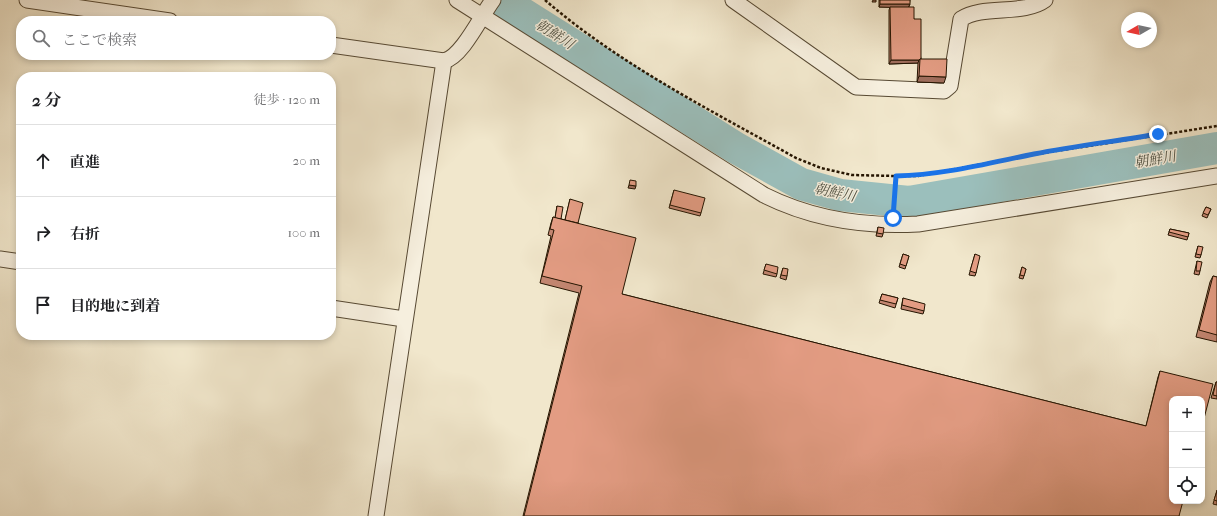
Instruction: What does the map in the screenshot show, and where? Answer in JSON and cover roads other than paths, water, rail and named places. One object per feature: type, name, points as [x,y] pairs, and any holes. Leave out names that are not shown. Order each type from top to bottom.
[{"type":"street","points":[[27,0],[136,16]]},
{"type":"street","points":[[457,0],[764,195],[785,205],[826,217],[856,223],[893,225],[918,224],[1217,176]]},
{"type":"street","points":[[336,45],[444,61],[455,56],[460,50],[493,0]]},
{"type":"street","points":[[733,0],[856,87],[947,90],[950,86],[961,19],[991,5],[1034,7],[1045,0]]},
{"type":"street","points":[[376,516],[404,319],[444,61]]},
{"type":"street","points":[[0,259],[16,261]]},
{"type":"street","points":[[336,309],[404,319]]},
{"type":"waterway","name":"朝鮮川","points":[[501,0],[736,148],[801,184],[840,195],[909,202],[1217,148]]}]
